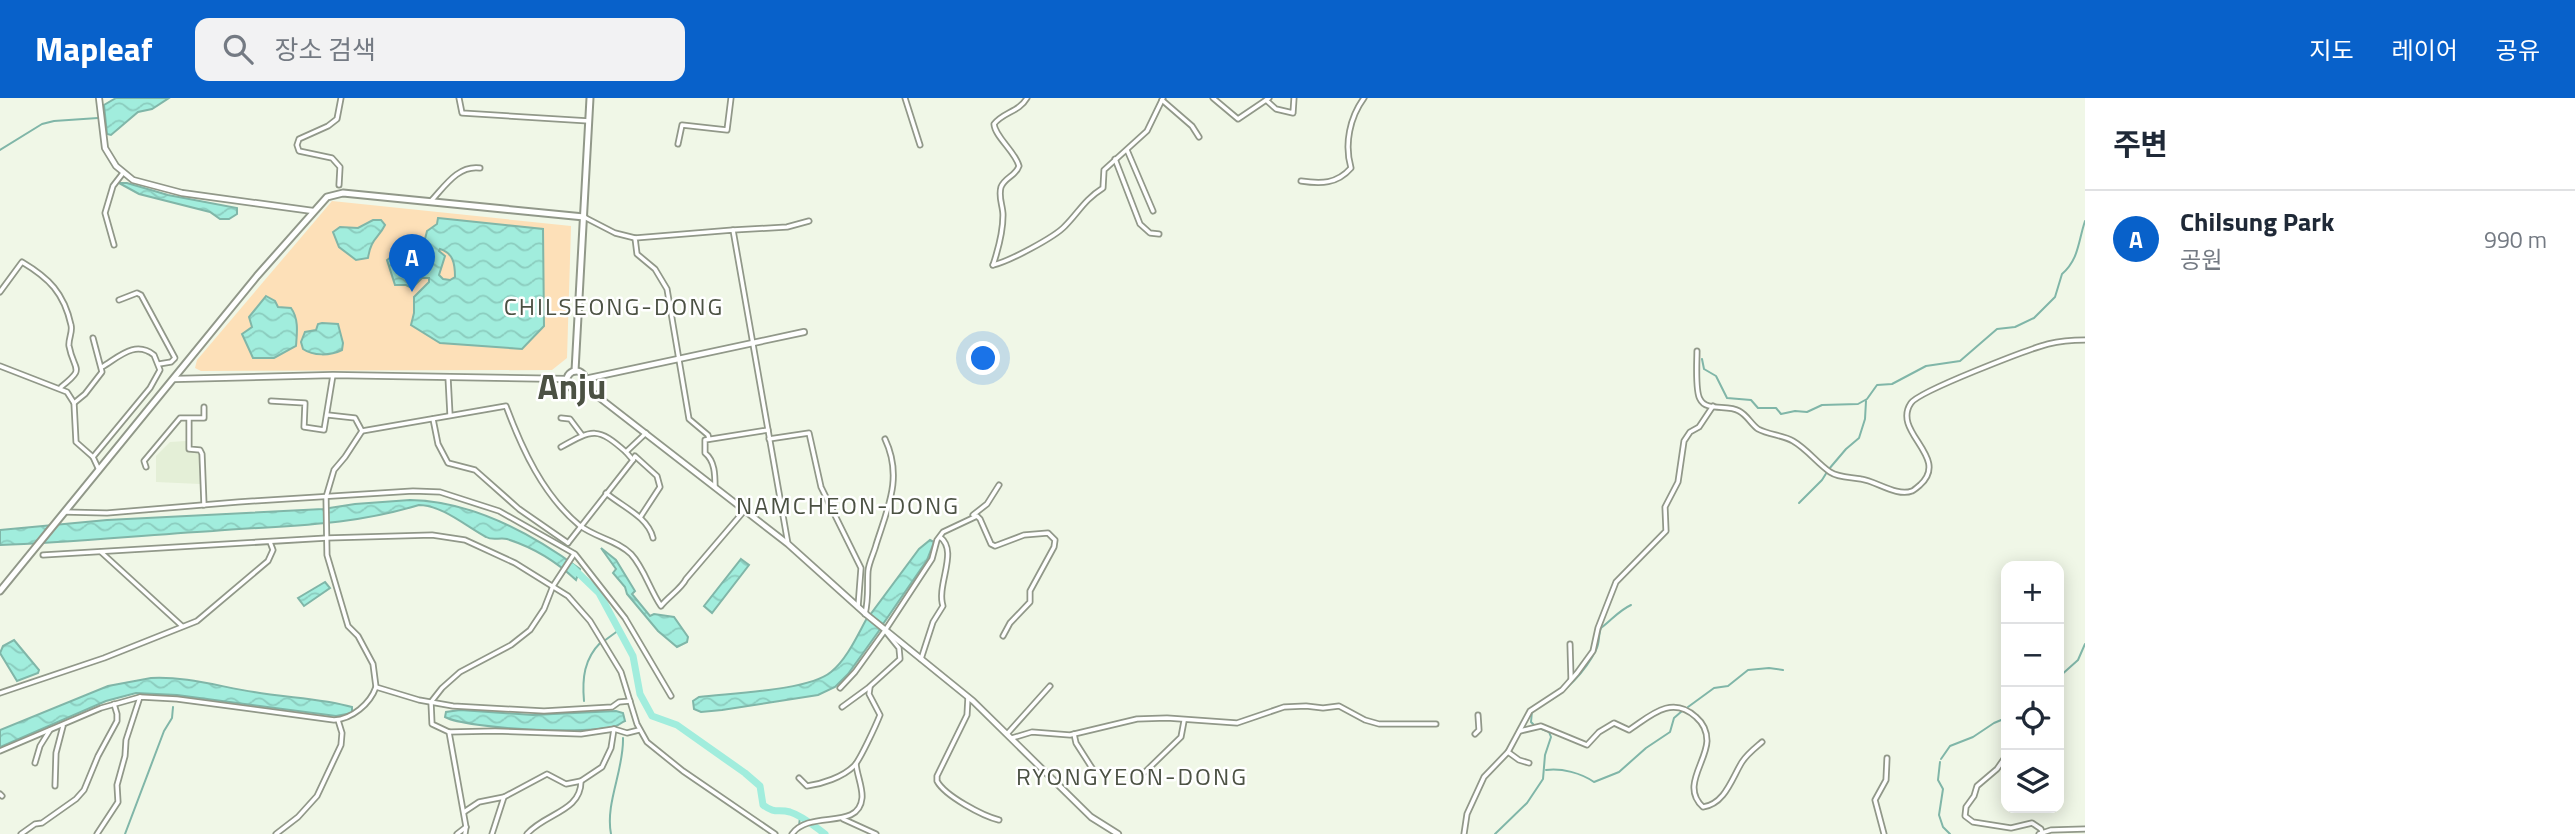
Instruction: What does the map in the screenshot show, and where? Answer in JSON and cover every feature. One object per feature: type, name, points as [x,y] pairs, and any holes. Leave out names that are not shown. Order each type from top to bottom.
[{"type":"main road","points":[[99,98],[105,148],[123,173],[144,184],[182,193],[313,211]]},
{"type":"main road","points":[[575,371],[590,98]]},
{"type":"main road","points":[[0,591],[327,197],[338,193],[584,217]]},
{"type":"main road","points":[[566,379],[568,385],[573,388],[584,382],[804,331]]},
{"type":"main road","points":[[566,379],[570,373],[580,372],[584,382],[715,489],[788,544],[866,615],[968,697],[1091,817],[1118,834]]},
{"type":"main road","points":[[174,379],[333,375],[566,379]]},
{"type":"street","points":[[339,185],[340,167],[332,158],[299,150],[297,145],[299,139],[328,126],[337,118],[341,98]]},
{"type":"street","points":[[459,98],[462,113],[589,121]]},
{"type":"street","points":[[678,144],[682,125],[727,130],[731,98]]},
{"type":"street","points":[[905,98],[920,145]]},
{"type":"street","points":[[1027,98],[1017,111],[1001,117],[994,124],[995,132],[1007,144],[1019,166],[1002,186],[1002,225],[993,265],[1009,261],[1064,228],[1076,211],[1103,188],[1104,170],[1147,131],[1163,99],[1192,126],[1199,137]]},
{"type":"street","points":[[1213,98],[1238,119],[1268,99],[1276,108],[1293,113],[1294,98]]},
{"type":"street","points":[[1301,181],[1320,184],[1342,178],[1351,168],[1350,124],[1355,110],[1364,98]]},
{"type":"street","points":[[1128,150],[1153,211]]},
{"type":"street","points":[[1115,159],[1139,224],[1150,233],[1159,234]]},
{"type":"street","points":[[432,201],[453,177],[464,169],[480,168]]},
{"type":"street","points":[[114,245],[106,213],[113,186],[123,173]]},
{"type":"street","points":[[584,217],[615,233],[635,238],[801,225],[809,221]]},
{"type":"street","points":[[733,230],[788,544]]},
{"type":"street","points":[[635,238],[637,254],[656,269],[667,289],[689,419],[708,435],[709,439]]},
{"type":"street","points":[[0,292],[22,262],[58,289],[72,328],[69,344],[78,369],[61,387]]},
{"type":"street","points":[[119,300],[138,293],[141,295],[175,358],[171,362],[159,364]]},
{"type":"street","points":[[74,403],[100,376],[102,367],[93,338]]},
{"type":"street","points":[[1697,351],[1700,399],[1713,406],[1727,406],[1738,410],[1758,429],[1793,442],[1835,475],[1871,481],[1892,489],[1913,491],[1927,478],[1930,465],[1909,425],[1908,412],[1913,400],[2016,355],[2049,344],[2085,340]]},
{"type":"street","points":[[93,457],[158,376],[159,364],[151,352],[135,348],[102,367]]},
{"type":"street","points":[[0,366],[67,391],[74,403],[76,442],[93,457],[99,470]]},
{"type":"street","points":[[271,401],[305,403],[304,427],[324,430],[333,375]]},
{"type":"street","points":[[448,377],[450,415]]},
{"type":"street","points":[[0,751],[114,704],[140,697],[177,699],[338,720],[353,715],[370,700],[376,687],[373,664],[358,636],[348,626],[327,555],[326,498],[334,470],[362,431],[506,406],[524,453],[549,491],[581,526],[602,540],[616,543],[632,555],[661,606],[671,593],[683,586],[685,579],[744,511]]},
{"type":"street","points":[[1464,834],[1467,814],[1483,777],[1508,752],[1530,711],[1571,681],[1593,650],[1598,628],[1616,582],[1666,531],[1665,507],[1678,482],[1684,441],[1690,432],[1699,427],[1713,406]]},
{"type":"street","points":[[146,467],[144,461],[180,418],[204,418],[204,407]]},
{"type":"street","points":[[328,415],[355,418],[362,431]]},
{"type":"street","points":[[189,418],[189,449],[200,450],[202,454],[204,505]]},
{"type":"street","points":[[433,418],[438,444],[448,463],[475,470],[574,554],[625,618],[671,695]]},
{"type":"street","points":[[561,418],[570,419],[582,435]]},
{"type":"street","points":[[715,489],[715,473],[710,457],[705,453],[705,440],[768,430]]},
{"type":"street","points":[[561,447],[582,435],[602,433],[633,460]]},
{"type":"street","points":[[626,452],[646,433]]},
{"type":"street","points":[[769,439],[809,433],[821,487],[861,568],[858,607]]},
{"type":"street","points":[[866,615],[870,596],[868,570],[889,506],[895,477],[885,439]]},
{"type":"street","points":[[567,546],[635,456],[657,476],[660,486],[641,516]]},
{"type":"street","points":[[840,688],[855,672],[932,559],[946,529],[962,525],[987,504],[999,485]]},
{"type":"street","points":[[64,512],[107,513],[413,491],[440,492],[499,511],[567,546]]},
{"type":"street","points":[[606,493],[633,514],[641,516],[650,528],[653,538]]},
{"type":"street","points":[[971,517],[977,516],[980,519],[990,544],[995,547],[1030,533],[1048,533],[1055,540],[1054,547],[1030,591],[1030,602],[1010,623],[1003,636]]},
{"type":"street","points":[[43,555],[270,542],[327,536],[432,534],[465,540],[554,584],[568,596],[590,621],[621,672],[639,730],[647,742],[661,755],[775,834]]},
{"type":"street","points":[[921,659],[933,622],[943,606],[942,580],[949,552],[945,541],[940,537]]},
{"type":"street","points":[[0,693],[104,658],[197,621],[268,561],[273,550],[270,542]]},
{"type":"street","points":[[101,552],[184,627]]},
{"type":"street","points":[[574,554],[554,584],[540,617],[524,637],[460,672],[430,702],[432,724],[449,732],[581,734],[614,729],[626,733],[639,730]]},
{"type":"street","points":[[861,568],[868,570]]},
{"type":"street","points":[[842,707],[870,687],[900,659],[899,648],[885,629]]},
{"type":"street","points":[[1570,644],[1571,681]]},
{"type":"street","points":[[1010,736],[1050,686]]},
{"type":"street","points":[[376,687],[430,702],[544,711],[612,707],[619,702],[631,701]]},
{"type":"street","points":[[799,778],[807,786],[819,784],[845,773],[856,764],[880,715],[869,694],[870,687]]},
{"type":"street","points":[[97,834],[118,802],[117,785],[125,756],[126,740],[140,697]]},
{"type":"street","points":[[968,697],[967,715],[937,781],[946,792],[988,817],[999,820]]},
{"type":"street","points":[[21,834],[35,824],[42,823],[76,799],[84,790],[115,725],[117,714],[114,704]]},
{"type":"street","points":[[1010,736],[1032,732],[1074,734],[1125,721],[1167,718],[1237,723],[1284,707],[1313,706],[1339,706],[1379,724],[1436,724]]},
{"type":"street","points":[[1520,731],[1541,726],[1587,745],[1599,732],[1614,723],[1629,730],[1651,713],[1665,708],[1682,709],[1700,721],[1706,731],[1704,756],[1694,778],[1696,797],[1703,807],[1724,794],[1742,761],[1762,742]]},
{"type":"street","points":[[1475,734],[1479,730],[1478,715]]},
{"type":"street","points":[[276,834],[298,817],[317,796],[341,745],[342,733],[338,720]]},
{"type":"street","points":[[1145,772],[1181,737],[1184,721]]},
{"type":"street","points":[[55,786],[56,753],[63,726]]},
{"type":"street","points":[[464,812],[479,802],[504,797],[547,774],[566,784],[581,781],[602,767],[611,748],[614,729]]},
{"type":"street","points":[[35,762],[40,746],[50,730]]},
{"type":"street","points":[[449,732],[464,812],[465,834]]},
{"type":"street","points":[[1074,734],[1076,743],[1092,768]]},
{"type":"street","points":[[1508,752],[1519,760],[1529,762]]},
{"type":"street","points":[[1884,834],[1875,800],[1886,780],[1887,758]]},
{"type":"street","points":[[2001,763],[1978,786],[1966,807],[1965,816],[1972,822],[2011,828],[2032,823],[2039,827],[2040,833],[2085,829]]},
{"type":"street","points":[[792,834],[812,820],[852,815],[862,800],[856,764]]},
{"type":"street","points":[[527,834],[538,823],[575,802],[581,790],[581,781]]},
{"type":"street","points":[[492,834],[504,797]]},
{"type":"street","points":[[841,818],[876,834]]},
{"type":"street","points":[[457,834],[466,827]]},
{"type":"shaded area","points":[[332,201],[571,226],[567,358],[552,370],[201,371],[195,368],[197,360]]},
{"type":"shaded area","points":[[186,441],[189,450],[199,452],[200,484],[156,482],[156,456],[170,442]]},
{"type":"water","points":[[116,98],[169,98],[152,109],[138,112],[111,135],[107,134],[104,105]]},
{"type":"water","points":[[119,183],[237,208],[237,214],[229,219],[220,219],[210,212],[139,194]]},
{"type":"water","points":[[438,218],[543,229],[544,326],[522,349],[440,343],[411,325],[414,297],[429,282],[429,278],[422,278],[412,288],[395,285],[387,260],[391,257],[394,263],[401,263],[403,249],[413,249],[414,242],[424,243],[427,231],[437,224]],"holes":[[[439,251],[444,251],[454,263],[455,277],[450,280],[439,275],[445,256]]]},
{"type":"water","points":[[373,220],[381,220],[385,225],[373,242],[368,258],[356,260],[339,247],[333,232],[340,227],[358,228]]},
{"type":"water","points":[[266,296],[275,301],[278,307],[291,308],[294,312],[296,346],[274,358],[253,358],[242,334],[252,327],[249,317]]},
{"type":"water","points":[[318,324],[338,324],[342,350],[322,354],[303,349],[301,342],[305,332],[316,330]]},
{"type":"water","points":[[410,500],[456,506],[500,521],[541,543],[580,569],[576,580],[552,561],[526,546],[507,539],[489,538],[445,512],[419,505],[366,517],[316,524],[0,545],[0,530],[107,520],[323,509]]},
{"type":"water","points":[[930,540],[934,542],[927,560],[883,624],[870,615],[919,549]]},
{"type":"water","points":[[601,548],[616,560],[635,591],[632,594],[650,616],[654,614],[674,617],[688,637],[687,642],[677,647],[658,631],[627,594],[625,587],[613,573],[616,569]]},
{"type":"water","points":[[741,559],[749,565],[712,613],[704,606]]},
{"type":"water","points":[[325,582],[330,588],[304,606],[298,598]]},
{"type":"water","points":[[867,618],[881,628],[848,674],[835,687],[818,695],[722,710],[701,712],[694,709],[693,701],[699,697],[787,687],[820,678],[842,661]]},
{"type":"water","points":[[14,640],[39,670],[38,673],[17,681],[0,653],[3,646]]},
{"type":"water","points":[[151,678],[190,680],[328,702],[352,707],[352,713],[336,716],[177,695],[136,693],[106,701],[0,747],[0,730],[108,686]]},
{"type":"water","points":[[460,710],[533,715],[616,711],[623,713],[625,721],[603,729],[557,730],[478,725],[445,717],[446,712]]},
{"type":"waterway","points":[[0,150],[42,124],[98,118]]},
{"type":"waterway","points":[[1702,359],[1704,369],[1716,376],[1727,398],[1751,400],[1758,408],[1776,408],[1781,414],[1807,412],[1822,405],[1858,404],[1867,399],[1877,385],[1892,384],[1926,366],[1960,361],[1997,329],[2015,327],[2034,318],[2055,297],[2062,274],[2075,256],[2085,221]]},
{"type":"waterway","points":[[1829,469],[1859,438],[1865,419],[1866,401]]},
{"type":"waterway","points":[[1799,503],[1827,472]]},
{"type":"waterway","points":[[572,567],[599,593],[633,656],[640,694],[652,716],[677,725],[745,773],[760,786],[763,805],[767,808],[795,814],[825,834]]},
{"type":"waterway","points":[[1546,703],[1561,693],[1581,673],[1597,647],[1601,628],[1631,605]]},
{"type":"waterway","points":[[604,641],[619,630]]},
{"type":"waterway","points":[[584,701],[585,669],[595,648],[601,642]]},
{"type":"waterway","points":[[2064,673],[2078,660],[2085,644]]},
{"type":"waterway","points":[[1688,707],[1714,688],[1728,686],[1748,670],[1783,670]]},
{"type":"waterway","points":[[125,834],[164,731],[172,718],[173,707]]},
{"type":"waterway","points":[[1532,711],[1531,722],[1534,725]]},
{"type":"waterway","points":[[1546,770],[1571,772],[1594,782],[1619,772],[1646,748],[1670,732],[1674,718],[1682,711]]},
{"type":"waterway","points":[[1941,759],[1950,746],[1973,737],[2001,720]]},
{"type":"waterway","points":[[1495,834],[1527,803],[1543,779],[1545,755],[1551,737],[1549,732],[1539,728]]},
{"type":"waterway","points":[[611,834],[610,810],[621,762],[623,738]]},
{"type":"waterway","points":[[1940,762],[1938,780],[1943,789],[1939,815],[1943,827],[1950,834]]},
{"type":"waterway","points":[[799,826],[800,817]]},
{"type":"place","name":"Chilsung Park","points":[[412,292]]},
{"type":"district","name":"CHILSEONG-DONG","points":[[614,307]]},
{"type":"district","name":"Anju","points":[[572,387]]},
{"type":"district","name":"NAMCHEON-DONG","points":[[848,506]]},
{"type":"district","name":"RYONGYEON-DONG","points":[[1132,777]]}]
